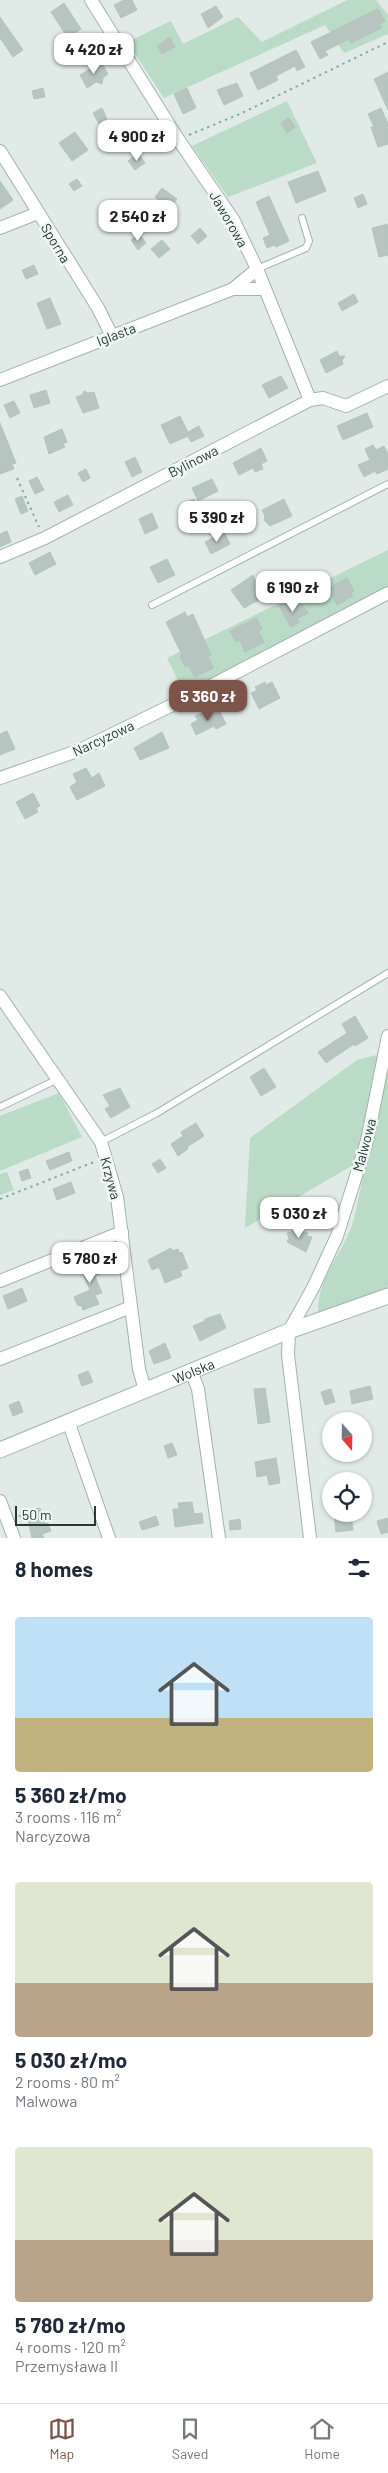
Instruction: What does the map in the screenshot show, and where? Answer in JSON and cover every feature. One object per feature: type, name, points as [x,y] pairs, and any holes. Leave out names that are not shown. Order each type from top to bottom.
[{"type":"street","name":"Jaworowa","points":[[91,0],[178,139],[234,221],[257,269],[310,400]]},
{"type":"street","name":"Sporna","points":[[0,151],[98,308],[112,336]]},
{"type":"street","points":[[0,228],[38,213]]},
{"type":"street","name":"Iglasta","points":[[0,380],[233,289],[257,269]]},
{"type":"street","name":"Iglasta","points":[[233,289],[265,289]]},
{"type":"street","points":[[310,400],[323,398],[346,406],[388,386]]},
{"type":"street","name":"Bylinowa","points":[[0,557],[45,538],[310,400]]},
{"type":"street","name":"Narcyzowa","points":[[0,778],[80,750],[199,692],[388,593]]},
{"type":"street","name":"Krzywa","points":[[0,996],[101,1142],[117,1197],[139,1368],[145,1390]]},
{"type":"street","name":"Malwowa","points":[[289,1331],[314,1288],[337,1236],[367,1141],[388,1036]]},
{"type":"street","points":[[0,1281],[122,1232]]},
{"type":"street","name":"Wolska","points":[[0,1450],[289,1331],[388,1296]]},
{"type":"street","points":[[0,1360],[131,1307]]},
{"type":"street","points":[[289,1331],[288,1355],[310,1538]]},
{"type":"street","points":[[191,1371],[198,1389],[219,1538]]},
{"type":"street","points":[[68,1421],[109,1538]]},
{"type":"street","points":[[0,1501],[14,1538]]},
{"type":"lane","points":[[257,269],[306,248],[309,241],[302,218]]},
{"type":"lane","points":[[152,605],[388,484]]},
{"type":"lane","points":[[101,1142],[157,1113],[388,973]]},
{"type":"lane","points":[[0,1107],[58,1079]]},
{"type":"path","points":[[178,139],[242,113],[388,42]]},
{"type":"path","points":[[17,478],[45,538]]},
{"type":"path","points":[[0,1199],[106,1157]]},
{"type":"green space","points":[[347,0],[376,0],[388,15],[388,34],[344,53],[325,25],[164,98],[127,42],[171,21],[183,44],[238,17],[262,42]]},
{"type":"green space","points":[[287,101],[317,163],[228,197],[192,146]]},
{"type":"green space","points":[[388,550],[388,590],[184,693],[167,658]]},
{"type":"green space","points":[[388,1052],[388,1291],[319,1316],[318,1304],[325,1280],[353,1222],[367,1157],[245,1228],[250,1138],[357,1060]]},
{"type":"green space","points":[[59,1093],[82,1137],[0,1171],[0,1116]]},
{"type":"green space","points":[[7,1172],[14,1190],[0,1195],[0,1174]]},
{"type":"building","points":[[124,0],[132,0],[137,10],[121,18],[114,5]]},
{"type":"building","points":[[64,3],[81,29],[68,38],[51,12]]},
{"type":"building","points":[[216,6],[223,17],[208,28],[201,14]]},
{"type":"building","points":[[378,9],[385,21],[379,24],[381,28],[351,43],[349,39],[325,51],[328,55],[320,59],[311,42]]},
{"type":"building","points":[[0,17],[23,50],[13,57],[0,38]]},
{"type":"building","points":[[170,37],[175,47],[162,54],[158,46]]},
{"type":"building","points":[[296,50],[305,67],[297,71],[295,66],[276,76],[278,80],[258,90],[250,73]]},
{"type":"building","points":[[101,62],[108,74],[103,78],[102,84],[96,82],[87,88],[80,75]]},
{"type":"building","points":[[388,72],[388,110],[374,79]]},
{"type":"building","points":[[237,83],[243,96],[224,105],[217,90]]},
{"type":"building","points":[[43,88],[45,97],[34,99],[32,91]]},
{"type":"building","points":[[187,88],[196,108],[183,114],[174,94]]},
{"type":"building","points":[[102,108],[107,119],[99,124],[93,113]]},
{"type":"building","points":[[381,108],[388,124],[388,144],[378,147],[371,127],[374,127],[368,114]]},
{"type":"building","points":[[289,118],[295,127],[287,133],[281,123]]},
{"type":"building","points":[[75,132],[88,150],[72,161],[59,143]]},
{"type":"building","points":[[138,153],[145,163],[135,170],[128,161]]},
{"type":"building","points":[[318,171],[326,191],[296,203],[288,182]]},
{"type":"building","points":[[77,179],[82,186],[74,191],[69,184]]},
{"type":"building","points":[[0,181],[13,200],[0,209]]},
{"type":"building","points":[[162,188],[177,199],[169,209],[155,197]]},
{"type":"building","points":[[363,194],[367,204],[358,208],[354,198]]},
{"type":"building","points":[[269,196],[289,241],[276,247],[274,245],[267,248],[263,238],[270,235],[256,202]]},
{"type":"building","points":[[388,224],[388,255],[379,257],[372,228]]},
{"type":"building","points":[[200,228],[207,236],[198,244],[191,236]]},
{"type":"building","points":[[139,234],[146,243],[138,250],[131,240]]},
{"type":"building","points":[[162,240],[170,249],[159,258],[151,249]]},
{"type":"building","points":[[34,265],[38,274],[26,279],[22,270]]},
{"type":"building","points":[[354,294],[358,302],[342,311],[338,303]]},
{"type":"building","points":[[50,298],[61,324],[47,329],[37,303]]},
{"type":"building","points":[[337,351],[339,356],[345,356],[342,361],[343,364],[326,373],[320,360]]},
{"type":"building","points":[[281,376],[288,388],[269,398],[262,385]]},
{"type":"building","points":[[46,390],[50,403],[34,408],[30,395]]},
{"type":"building","points":[[84,391],[88,393],[94,392],[99,408],[83,413],[76,397],[82,395]]},
{"type":"building","points":[[14,401],[20,413],[10,418],[4,405]]},
{"type":"building","points":[[367,413],[373,427],[343,440],[337,426]]},
{"type":"building","points":[[180,416],[188,432],[199,426],[204,436],[191,442],[188,436],[170,444],[161,425]]},
{"type":"building","points":[[0,423],[16,463],[12,464],[14,469],[0,474]]},
{"type":"building","points":[[62,429],[67,442],[63,444],[65,447],[49,454],[44,437]]},
{"type":"building","points":[[373,445],[376,450],[384,446],[388,454],[388,469],[377,474],[375,471],[364,477],[358,465],[370,460],[365,449]]},
{"type":"building","points":[[261,448],[267,461],[261,464],[263,469],[255,472],[253,468],[239,475],[233,463]]},
{"type":"building","points":[[135,457],[142,472],[132,477],[125,462]]},
{"type":"building","points":[[86,469],[90,478],[83,482],[78,473]]},
{"type":"building","points":[[37,477],[44,490],[35,494],[29,481]]},
{"type":"building","points":[[212,479],[218,491],[198,501],[192,488]]},
{"type":"building","points":[[68,495],[73,505],[59,512],[54,502]]},
{"type":"building","points":[[22,496],[28,511],[21,514],[15,499]]},
{"type":"building","points":[[194,499],[199,509],[188,514],[183,504]]},
{"type":"building","points":[[284,499],[292,516],[270,526],[264,520],[265,516],[262,510]]},
{"type":"building","points":[[152,513],[158,528],[145,534],[139,519]]},
{"type":"building","points":[[7,531],[11,542],[0,547],[0,534]]},
{"type":"building","points":[[224,532],[230,544],[211,554],[205,542]]},
{"type":"building","points":[[50,552],[56,564],[35,575],[29,563]]},
{"type":"building","points":[[167,559],[175,575],[158,583],[150,567]]},
{"type":"building","points":[[253,575],[255,581],[260,578],[268,595],[244,608],[231,590]]},
{"type":"building","points":[[347,578],[354,591],[351,593],[353,596],[337,605],[328,588]]},
{"type":"building","points":[[288,601],[293,608],[302,604],[308,613],[297,619],[300,622],[291,627],[279,606]]},
{"type":"building","points":[[185,612],[187,617],[193,614],[211,655],[208,656],[213,668],[195,677],[189,666],[185,667],[180,656],[182,655],[166,622]]},
{"type":"building","points":[[256,618],[262,629],[258,631],[264,642],[245,652],[240,640],[236,642],[230,631]]},
{"type":"building","points":[[265,682],[266,685],[272,682],[280,698],[259,709],[251,693],[257,690],[255,687]]},
{"type":"building","points":[[208,710],[210,714],[219,710],[226,724],[216,729],[214,726],[196,735],[191,724],[198,720],[195,716]]},
{"type":"building","points":[[7,731],[15,749],[0,755],[0,734]]},
{"type":"building","points":[[162,732],[169,748],[140,760],[134,748]]},
{"type":"building","points":[[86,768],[92,778],[99,773],[105,786],[77,800],[70,787],[77,782],[73,774]]},
{"type":"building","points":[[33,793],[40,806],[36,808],[38,812],[25,819],[16,802]]},
{"type":"building","points":[[355,1016],[368,1038],[355,1046],[354,1044],[326,1063],[318,1052],[347,1033],[342,1024]]},
{"type":"building","points":[[264,1068],[276,1087],[261,1096],[250,1077]]},
{"type":"building","points":[[120,1088],[130,1107],[111,1118],[105,1109],[110,1106],[103,1095]]},
{"type":"building","points":[[196,1123],[204,1136],[187,1147],[188,1149],[178,1156],[171,1144],[183,1136],[181,1132]]},
{"type":"building","points":[[69,1152],[72,1161],[50,1170],[46,1161]]},
{"type":"building","points":[[160,1159],[166,1168],[158,1173],[152,1164]]},
{"type":"building","points":[[28,1169],[31,1178],[22,1181],[19,1172]]},
{"type":"building","points":[[71,1182],[75,1193],[57,1200],[53,1189]]},
{"type":"building","points":[[293,1228],[308,1233],[307,1236],[312,1237],[306,1252],[287,1242],[289,1238],[287,1233],[292,1232]]},
{"type":"building","points":[[171,1248],[172,1251],[178,1249],[179,1253],[182,1252],[188,1268],[180,1271],[182,1276],[165,1283],[159,1267],[152,1270],[148,1260]]},
{"type":"building","points":[[96,1257],[102,1273],[95,1276],[102,1293],[95,1295],[99,1304],[83,1310],[81,1305],[78,1306],[74,1297],[90,1290],[79,1264]]},
{"type":"building","points":[[22,1288],[27,1301],[8,1309],[3,1296]]},
{"type":"building","points":[[220,1314],[226,1328],[200,1341],[193,1326],[205,1321],[205,1319]]},
{"type":"building","points":[[165,1343],[171,1358],[154,1364],[149,1351]]},
{"type":"building","points":[[88,1371],[93,1382],[82,1386],[78,1375]]},
{"type":"building","points":[[370,1386],[373,1399],[352,1404],[350,1391]]},
{"type":"building","points":[[265,1388],[270,1422],[258,1424],[254,1389]]},
{"type":"building","points":[[331,1389],[335,1402],[325,1405],[321,1392]]},
{"type":"building","points":[[19,1401],[23,1412],[13,1416],[9,1405]]},
{"type":"building","points":[[172,1443],[177,1455],[168,1458],[164,1446]]},
{"type":"building","points":[[276,1458],[280,1483],[269,1485],[267,1475],[257,1477],[255,1462]]},
{"type":"building","points":[[192,1502],[194,1514],[202,1513],[203,1523],[175,1527],[173,1509],[179,1509],[178,1503]]},
{"type":"building","points":[[40,1508],[45,1524],[48,1523],[51,1531],[42,1534],[44,1538],[32,1538],[28,1520],[18,1516],[30,1510]]},
{"type":"building","points":[[156,1516],[159,1525],[142,1530],[139,1522]]},
{"type":"building","points":[[388,1518],[388,1532],[381,1534],[377,1521]]},
{"type":"building","points":[[240,1519],[241,1529],[230,1530],[229,1521]]},
{"type":"building","points":[[335,1522],[352,1522],[353,1530],[336,1532]]}]
